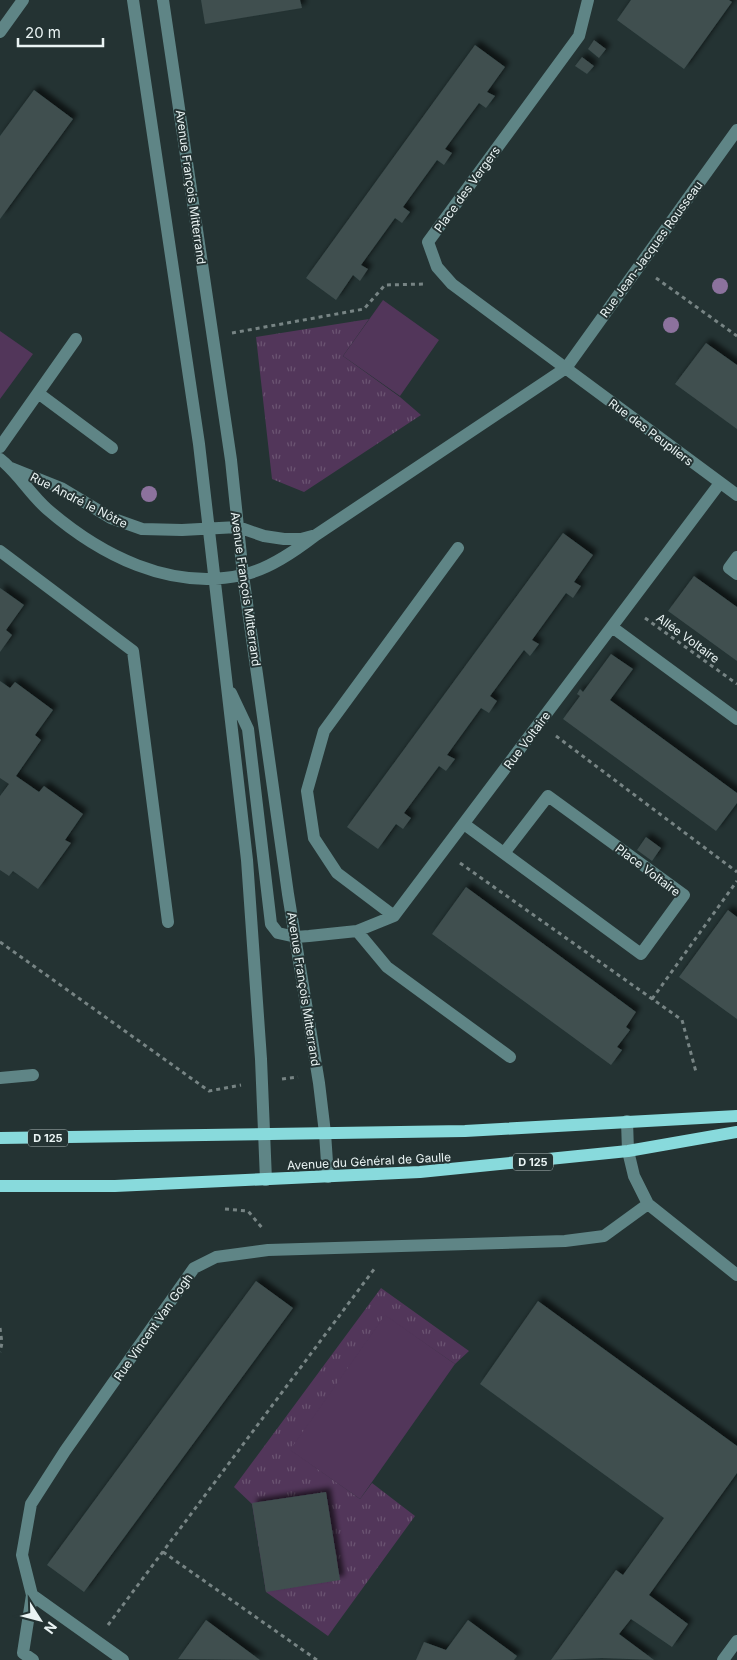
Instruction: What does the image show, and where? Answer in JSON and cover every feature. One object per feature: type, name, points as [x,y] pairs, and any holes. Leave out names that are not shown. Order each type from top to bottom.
[{"type":"main road","name":"Avenue du Général de Gaulle","points":[[0,1138],[464,1131],[737,1116]]},
{"type":"main road","name":"Avenue du Général de Gaulle","points":[[0,1186],[115,1186],[429,1172],[628,1152],[737,1132]]},
{"type":"street","points":[[0,32],[23,0]]},
{"type":"street","points":[[133,0],[199,444],[247,860],[265,1134],[266,1180]]},
{"type":"street","name":"Avenue François Mitterrand","points":[[163,0],[231,460],[243,575],[326,1132],[328,1177]]},
{"type":"street","name":"Place des Vergers","points":[[566,368],[452,284],[437,267],[428,242],[579,36],[588,0]]},
{"type":"street","name":"Rue Jean-Jacques Rousseau","points":[[566,368],[737,130]]},
{"type":"street","points":[[0,448],[76,339]]},
{"type":"street","name":"Rue André le Nôtre","points":[[0,459],[11,468],[29,491],[46,508],[109,554],[161,573],[214,578],[243,575],[277,560],[566,368]]},
{"type":"street","name":"Rue des Peupliers","points":[[566,368],[737,495]]},
{"type":"street","points":[[38,393],[112,448]]},
{"type":"street","name":"Rue André le Nôtre","points":[[11,468],[61,488],[111,518],[129,525],[154,530],[238,527]]},
{"type":"street","name":"Rue Voltaire","points":[[296,937],[357,932],[394,916],[720,483]]},
{"type":"street","points":[[238,527],[264,536],[284,539],[301,539],[316,535]]},
{"type":"street","points":[[394,916],[337,873],[314,838],[307,791],[324,732],[458,548]]},
{"type":"street","points":[[0,551],[133,652],[168,922]]},
{"type":"street","points":[[737,557],[729,568],[737,574]]},
{"type":"street","points":[[612,627],[737,719]]},
{"type":"street","points":[[227,685],[248,729],[271,924],[278,933],[296,937]]},
{"type":"street","name":"Place Voltaire","points":[[464,824],[641,954],[684,895],[548,796],[504,853]]},
{"type":"street","points":[[357,932],[387,967],[510,1057]]},
{"type":"street","points":[[0,1078],[33,1075]]},
{"type":"street","points":[[627,1121],[628,1152],[634,1176],[648,1204],[737,1275]]},
{"type":"street","name":"Rue Vincent Van Gogh","points":[[32,1595],[22,1555],[31,1504],[65,1451],[194,1268],[216,1257],[268,1250],[391,1248],[565,1241],[604,1236],[648,1204]]},
{"type":"street","points":[[33,1660],[23,1653],[32,1595],[123,1660]]},
{"type":"street","points":[[723,1660],[737,1641]]},
{"type":"path","points":[[639,266],[737,336]]},
{"type":"path","points":[[212,337],[364,309],[385,285],[452,284]]},
{"type":"path","name":"Allée Voltaire","points":[[628,606],[737,684]]},
{"type":"path","points":[[539,724],[737,872]]},
{"type":"path","points":[[444,851],[682,1020],[696,1072]]},
{"type":"path","points":[[652,999],[737,881]]},
{"type":"path","points":[[0,942],[209,1091]]},
{"type":"path","points":[[225,1209],[248,1211],[265,1231]]},
{"type":"path","points":[[96,1641],[391,1248]]},
{"type":"path","points":[[0,1328],[2,1343],[0,1352]]},
{"type":"path","points":[[163,1552],[317,1660]]},
{"type":"green space","points":[[383,300],[439,340],[400,396],[343,356]]},
{"type":"green space","points":[[369,319],[343,356],[400,397],[421,415],[304,492],[272,479],[256,337]]},
{"type":"green space","points":[[0,331],[33,354],[0,399]]},
{"type":"green space","points":[[381,1288],[469,1351],[455,1364],[385,1316],[291,1450],[360,1499],[372,1483],[415,1516],[328,1636],[266,1592],[252,1504],[234,1487]]},
{"type":"green space","points":[[385,1315],[455,1364],[360,1499],[290,1450]]},
{"type":"building","points":[[201,0],[300,0],[302,8],[205,24]]},
{"type":"building","points":[[631,0],[729,0],[732,2],[684,69],[617,20]]},
{"type":"building","points":[[594,40],[606,49],[599,58],[588,49]]},
{"type":"building","points":[[475,45],[505,67],[487,92],[495,96],[486,108],[479,103],[445,149],[452,153],[444,165],[437,160],[403,207],[410,212],[402,223],[395,218],[361,265],[368,269],[360,281],[353,275],[336,300],[306,278]]},
{"type":"building","points":[[582,57],[594,66],[587,74],[575,66]]},
{"type":"building","points":[[34,90],[73,119],[0,219],[0,136]]},
{"type":"building","points":[[706,343],[737,365],[737,429],[675,384]]},
{"type":"building","points":[[563,533],[593,555],[574,582],[581,586],[573,598],[566,593],[532,640],[539,644],[530,656],[524,650],[490,696],[497,701],[489,713],[481,708],[447,755],[455,759],[446,771],[439,766],[404,813],[411,818],[403,829],[396,824],[378,849],[347,827]]},
{"type":"building","points":[[694,576],[737,607],[737,661],[668,611]]},
{"type":"building","points":[[0,588],[24,605],[6,630],[12,635],[0,652]]},
{"type":"building","points":[[611,654],[633,669],[610,700],[737,793],[737,803],[716,831],[563,719],[580,696],[577,694],[580,689],[583,692]]},
{"type":"building","points":[[0,681],[10,688],[15,682],[53,710],[35,735],[41,740],[16,776],[39,792],[44,786],[83,814],[65,840],[71,843],[38,889],[13,871],[9,876],[0,870],[0,796],[9,784],[0,778]]},
{"type":"building","points":[[646,837],[661,848],[652,861],[637,850]]},
{"type":"building","points":[[466,887],[636,1012],[626,1027],[630,1030],[617,1047],[622,1050],[611,1065],[432,934]]},
{"type":"building","points":[[728,910],[737,917],[737,1019],[679,977]]},
{"type":"building","points":[[256,1281],[293,1308],[84,1592],[47,1565]]},
{"type":"building","points":[[538,1301],[737,1446],[737,1473],[649,1595],[688,1624],[672,1647],[631,1619],[619,1634],[654,1660],[602,1658],[551,1660],[616,1570],[623,1575],[664,1518],[480,1384]]},
{"type":"building","points":[[326,1492],[340,1580],[266,1592],[252,1503]]},
{"type":"building","points":[[206,1620],[260,1660],[178,1659]]},
{"type":"building","points":[[468,1620],[517,1656],[514,1660],[416,1660],[424,1642],[446,1650]]}]
